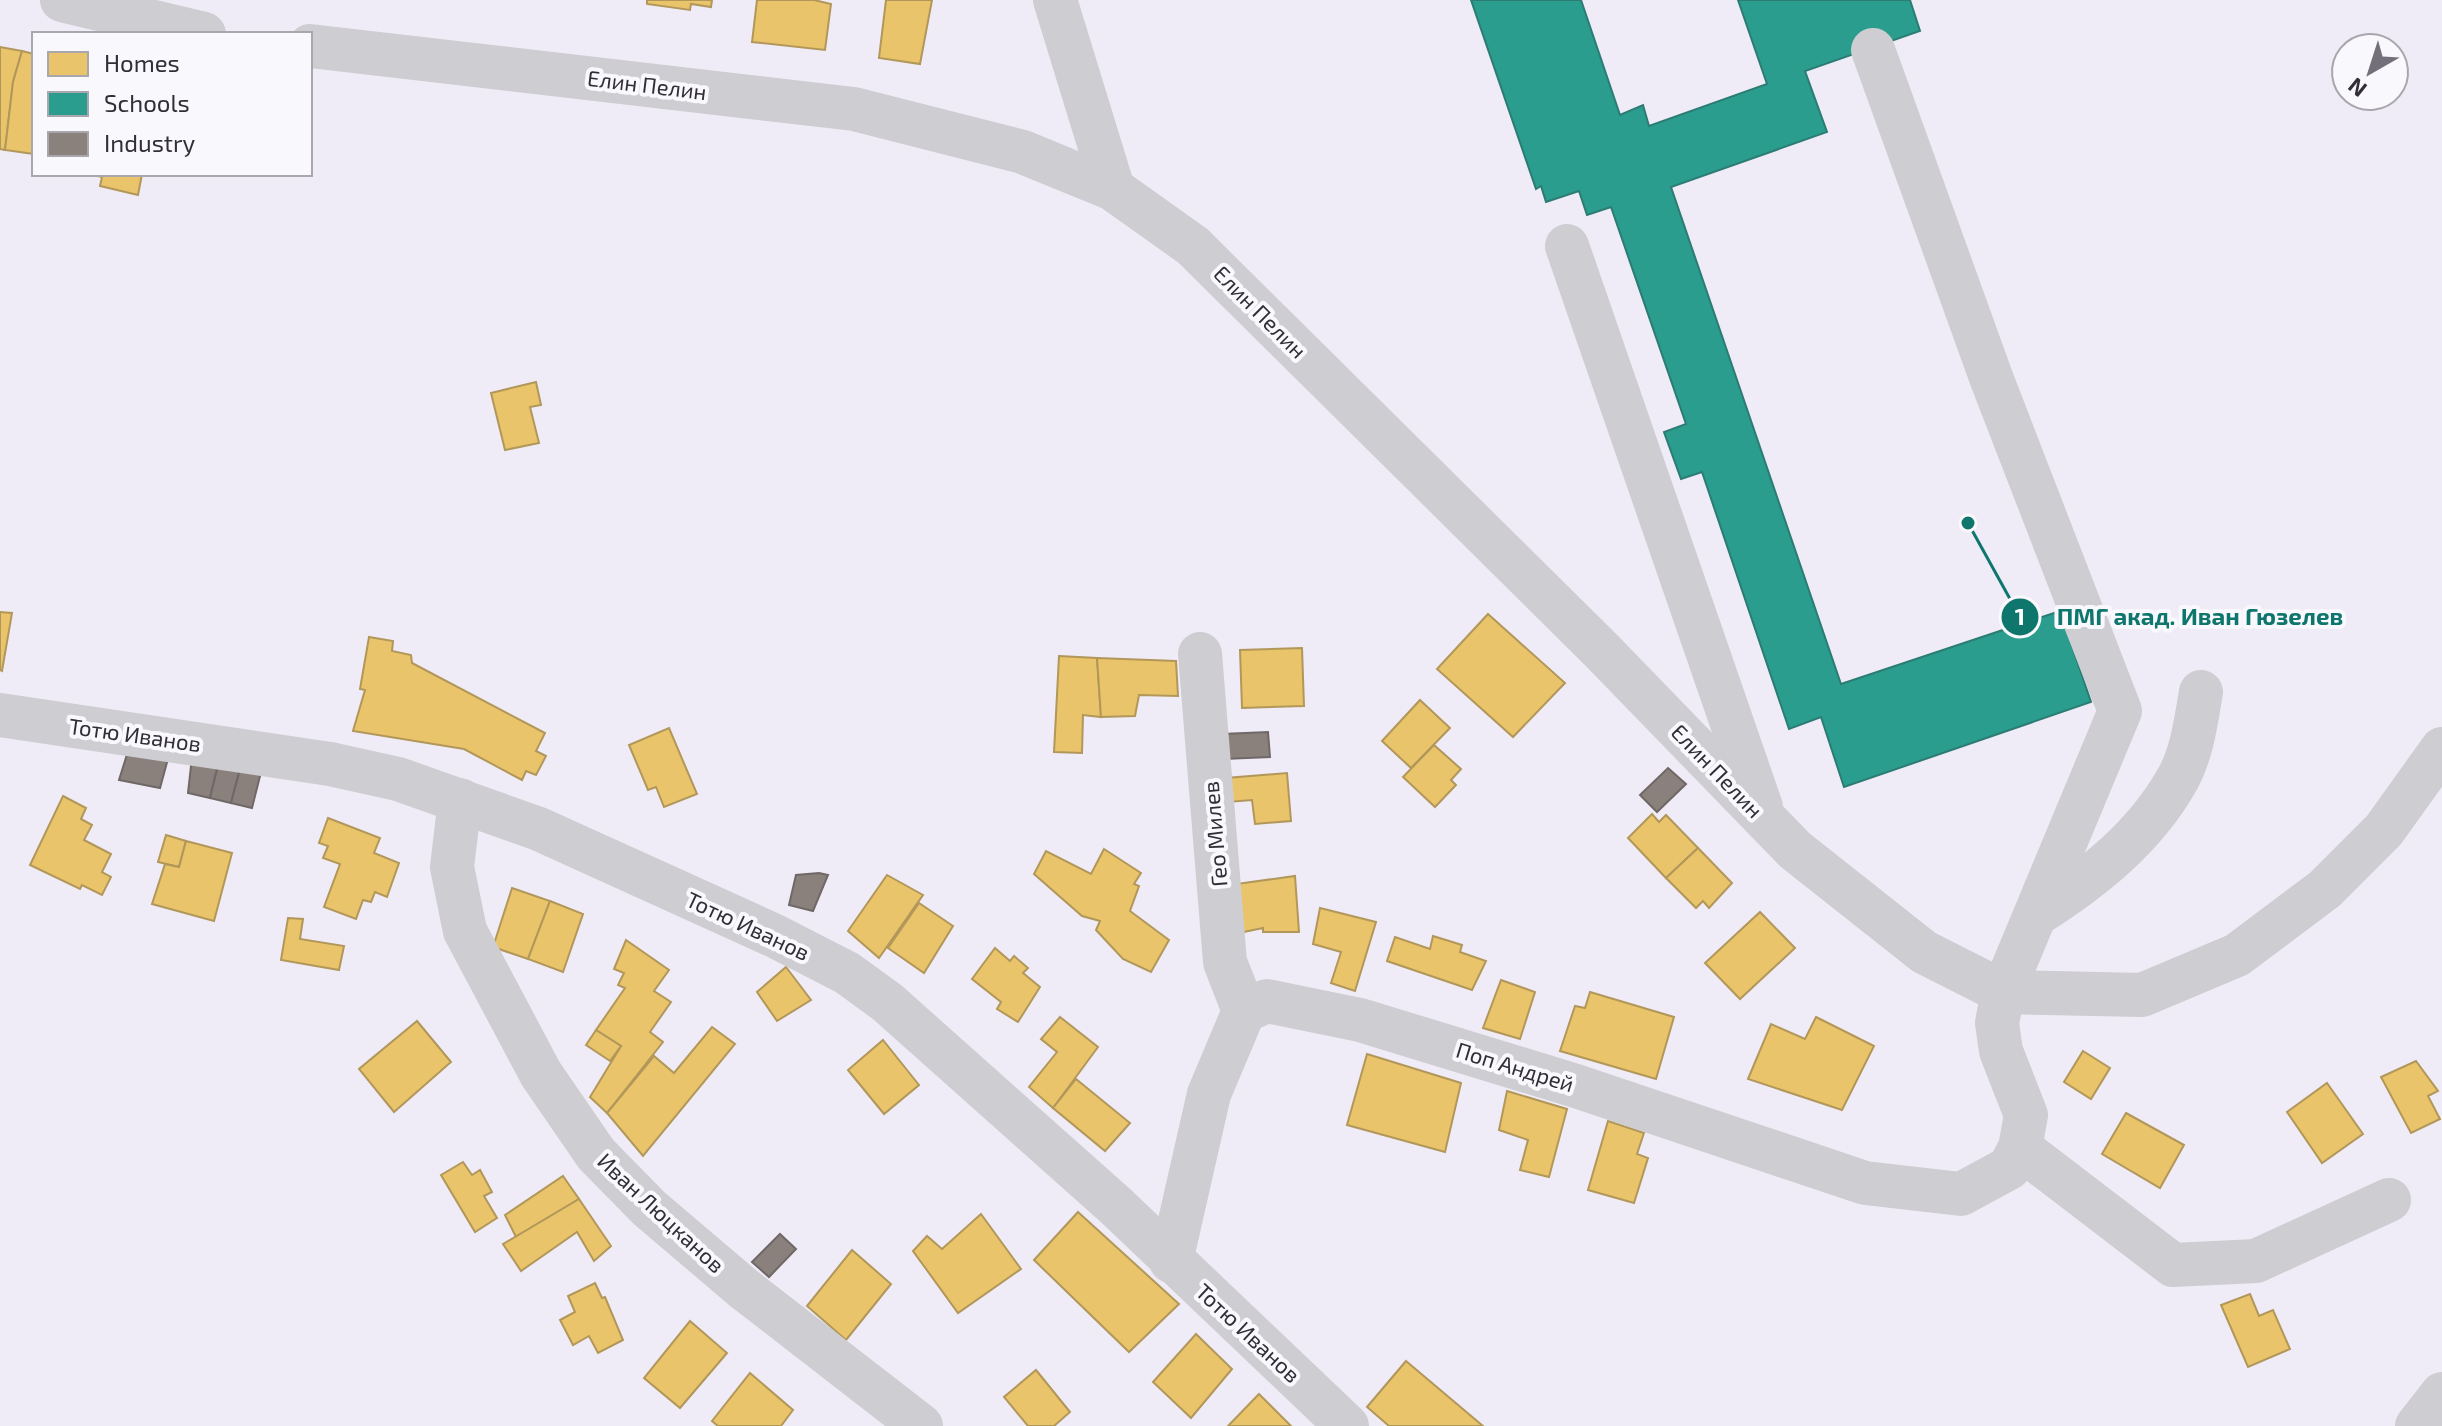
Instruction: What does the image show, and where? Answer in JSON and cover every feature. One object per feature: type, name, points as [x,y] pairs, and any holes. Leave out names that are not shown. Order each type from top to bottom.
[{"type":"street","points":[[62,0],[196,32]]},
{"type":"street","points":[[1055,0],[1113,189]]},
{"type":"street","name":"Елин Пелин","points":[[312,46],[854,109],[1023,152],[1113,189],[1193,246],[1601,650],[1795,850],[1924,952],[2003,992]]},
{"type":"street","points":[[1873,50],[1992,380],[2120,711],[2003,992],[1997,1023],[2001,1051],[2026,1115],[2020,1148],[2173,1265],[2256,1261],[2389,1200]]},
{"type":"street","points":[[1567,246],[1766,821]]},
{"type":"street","name":"Гео Милев","points":[[1200,654],[1225,962],[1244,1011]]},
{"type":"street","points":[[2037,914],[2081,886],[2123,851],[2178,779],[2194,735],[2201,692]]},
{"type":"street","name":"Тотю Иванов","points":[[0,715],[330,764],[398,779],[539,829],[775,936],[847,973],[930,1039],[1116,1206],[1347,1426]]},
{"type":"street","points":[[2003,992],[2142,995],[2237,955],[2325,889],[2384,830],[2442,749]]},
{"type":"street","name":"Иван Люцканов","points":[[460,800],[452,867],[465,931],[541,1074],[596,1154],[649,1208],[731,1278],[921,1426]]},
{"type":"street","name":"Поп Андрей","points":[[1244,1011],[1267,1001],[1360,1020],[1576,1086],[1865,1183],[1961,1194],[2009,1168],[2020,1148]]},
{"type":"street","points":[[1171,1261],[1209,1094],[1244,1011]]},
{"type":"street","points":[[2417,1426],[2442,1394]]},
{"type":"building: Homes","points":[[647,0],[712,0],[711,7],[691,4],[690,10],[647,4]]},
{"type":"building: Homes","points":[[757,0],[814,0],[831,4],[825,50],[752,42]]},
{"type":"building: Homes","points":[[886,0],[932,0],[920,64],[879,58]]},
{"type":"building: Homes","points":[[0,47],[22,51],[13,82],[5,150],[0,149]]},
{"type":"building: Homes","points":[[22,51],[32,54],[32,154],[5,150],[13,82]]},
{"type":"building: Homes","points":[[98,176],[142,176],[138,195],[100,186],[102,177]]},
{"type":"building: Homes","points":[[536,382],[541,405],[530,407],[539,443],[505,450],[491,393]]},
{"type":"building: Homes","points":[[0,612],[12,613],[2,671],[0,670]]},
{"type":"building: Homes","points":[[1488,614],[1565,683],[1513,737],[1437,669]]},
{"type":"building: Homes","points":[[369,637],[393,641],[392,651],[411,655],[412,663],[545,733],[536,751],[546,756],[536,775],[526,771],[522,780],[464,749],[353,731],[365,690],[360,689]]},
{"type":"building: Homes","points":[[1302,648],[1304,706],[1242,708],[1240,650]]},
{"type":"building: Homes","points":[[1059,656],[1097,658],[1101,717],[1083,715],[1082,753],[1054,752]]},
{"type":"building: Homes","points":[[1097,658],[1176,661],[1178,696],[1139,695],[1135,716],[1101,717]]},
{"type":"building: Homes","points":[[1420,700],[1450,728],[1411,768],[1382,741]]},
{"type":"building: Homes","points":[[669,728],[697,794],[664,807],[656,787],[648,790],[629,745]]},
{"type":"building: Homes","points":[[1434,745],[1461,769],[1451,780],[1456,785],[1435,807],[1403,777]]},
{"type":"building: Homes","points":[[1287,773],[1291,821],[1255,824],[1252,800],[1228,802],[1226,778]]},
{"type":"building: Homes","points":[[63,796],[86,808],[81,819],[92,825],[84,840],[111,854],[102,872],[111,877],[102,895],[82,885],[80,889],[30,865]]},
{"type":"building: Homes","points":[[1652,814],[1659,822],[1666,815],[1698,848],[1666,878],[1628,838]]},
{"type":"building: Homes","points":[[328,818],[380,838],[374,853],[399,863],[387,897],[375,892],[371,902],[363,900],[356,919],[324,907],[340,864],[323,858],[328,846],[319,843]]},
{"type":"building: Homes","points":[[166,835],[186,841],[179,867],[158,862]]},
{"type":"building: Homes","points":[[186,841],[232,853],[214,921],[152,904],[165,864],[179,867]]},
{"type":"building: Homes","points":[[1698,848],[1732,883],[1709,908],[1703,901],[1696,908],[1666,878]]},
{"type":"building: Homes","points":[[1104,849],[1141,873],[1134,884],[1139,886],[1130,911],[1169,940],[1151,972],[1123,959],[1096,930],[1100,921],[1082,916],[1034,874],[1046,851],[1091,874]]},
{"type":"building: Homes","points":[[887,875],[923,895],[879,958],[848,931]]},
{"type":"building: Homes","points":[[1295,876],[1299,932],[1263,932],[1263,928],[1239,933],[1236,884]]},
{"type":"building: Homes","points":[[512,888],[550,901],[528,959],[493,947]]},
{"type":"building: Homes","points":[[550,901],[583,914],[563,972],[528,959]]},
{"type":"building: Homes","points":[[919,903],[953,926],[924,973],[888,948]]},
{"type":"building: Homes","points":[[1320,908],[1376,922],[1355,991],[1331,983],[1341,952],[1313,944]]},
{"type":"building: Homes","points":[[1760,912],[1795,948],[1740,999],[1705,963]]},
{"type":"building: Homes","points":[[288,918],[303,919],[300,939],[344,946],[339,970],[281,960]]},
{"type":"building: Homes","points":[[1433,936],[1462,945],[1460,952],[1486,961],[1472,990],[1387,961],[1395,937],[1430,949]]},
{"type":"building: Homes","points":[[626,940],[669,970],[654,991],[671,1002],[650,1032],[663,1042],[607,1113],[590,1097],[621,1046],[596,1030],[625,988],[618,985],[624,973],[614,969]]},
{"type":"building: Homes","points":[[995,948],[1010,961],[1014,956],[1028,968],[1023,973],[1040,987],[1018,1022],[997,1009],[1001,1002],[972,979]]},
{"type":"building: Homes","points":[[786,967],[811,1000],[777,1021],[757,992]]},
{"type":"building: Homes","points":[[1501,980],[1535,992],[1520,1039],[1483,1028]]},
{"type":"building: Homes","points":[[1590,992],[1674,1017],[1656,1079],[1560,1051],[1575,1006],[1585,1008]]},
{"type":"building: Homes","points":[[1060,1017],[1098,1047],[1053,1108],[1029,1087],[1057,1052],[1041,1039]]},
{"type":"building: Homes","points":[[1816,1017],[1874,1046],[1842,1110],[1748,1079],[1771,1024],[1805,1039]]},
{"type":"building: Homes","points":[[417,1021],[451,1062],[394,1112],[359,1069]]},
{"type":"building: Homes","points":[[712,1027],[735,1044],[643,1156],[607,1113],[654,1056],[674,1073]]},
{"type":"building: Homes","points":[[596,1030],[621,1046],[610,1061],[586,1045]]},
{"type":"building: Homes","points":[[883,1040],[919,1085],[884,1114],[848,1070]]},
{"type":"building: Homes","points":[[2083,1051],[2110,1068],[2091,1099],[2064,1082]]},
{"type":"building: Homes","points":[[1367,1054],[1461,1083],[1445,1152],[1347,1125]]},
{"type":"building: Homes","points":[[2416,1061],[2438,1091],[2428,1096],[2440,1119],[2411,1133],[2381,1077]]},
{"type":"building: Homes","points":[[1076,1079],[1130,1123],[1105,1151],[1053,1108]]},
{"type":"building: Homes","points":[[2327,1083],[2363,1134],[2322,1163],[2287,1112]]},
{"type":"building: Homes","points":[[1507,1091],[1567,1109],[1549,1177],[1520,1170],[1528,1140],[1499,1130]]},
{"type":"building: Homes","points":[[2126,1113],[2184,1145],[2160,1188],[2102,1154]]},
{"type":"building: Homes","points":[[1608,1121],[1644,1133],[1637,1154],[1648,1158],[1634,1203],[1588,1190]]},
{"type":"building: Homes","points":[[463,1162],[472,1175],[480,1170],[492,1192],[484,1196],[497,1218],[475,1232],[441,1175]]},
{"type":"building: Homes","points":[[563,1176],[579,1199],[516,1237],[505,1215]]},
{"type":"building: Homes","points":[[579,1199],[611,1246],[594,1261],[577,1232],[521,1271],[503,1244]]},
{"type":"building: Homes","points":[[1078,1212],[1179,1304],[1129,1352],[1034,1260]]},
{"type":"building: Homes","points":[[981,1214],[1021,1269],[958,1313],[913,1251],[927,1236],[942,1249]]},
{"type":"building: Homes","points":[[852,1250],[891,1284],[846,1340],[807,1306]]},
{"type":"building: Homes","points":[[595,1283],[602,1298],[605,1297],[623,1340],[598,1353],[589,1336],[573,1345],[560,1320],[575,1312],[568,1296]]},
{"type":"building: Homes","points":[[2250,1294],[2259,1316],[2273,1310],[2290,1349],[2248,1367],[2221,1305]]},
{"type":"building: Homes","points":[[690,1321],[727,1353],[680,1408],[644,1378]]},
{"type":"building: Homes","points":[[1196,1334],[1232,1369],[1191,1418],[1153,1382]]},
{"type":"building: Homes","points":[[1406,1361],[1483,1426],[1389,1426],[1367,1407]]},
{"type":"building: Homes","points":[[1036,1370],[1070,1412],[1054,1426],[1028,1426],[1004,1397]]},
{"type":"building: Homes","points":[[750,1373],[793,1410],[781,1426],[718,1426],[712,1421]]},
{"type":"building: Homes","points":[[1259,1394],[1291,1426],[1228,1426]]},
{"type":"building: Schools","points":[[1471,0],[1581,0],[1620,115],[1643,105],[1649,126],[1767,84],[1738,0],[1910,0],[1920,31],[1805,71],[1827,132],[1671,187],[1841,684],[2060,611],[2091,702],[1844,787],[1821,717],[1789,729],[1702,472],[1681,479],[1664,432],[1686,424],[1611,207],[1587,215],[1579,191],[1546,202],[1541,186],[1536,189]]},
{"type":"building: Industry","points":[[1268,732],[1270,757],[1224,759],[1222,734]]},
{"type":"building: Industry","points":[[129,748],[169,755],[160,788],[119,780]]},
{"type":"building: Industry","points":[[192,757],[219,761],[210,798],[188,793]]},
{"type":"building: Industry","points":[[219,761],[241,765],[231,803],[210,798]]},
{"type":"building: Industry","points":[[241,765],[262,768],[252,808],[231,803]]},
{"type":"building: Industry","points":[[1668,768],[1686,784],[1657,812],[1640,795]]},
{"type":"building: Industry","points":[[796,875],[828,875],[813,911],[789,905]]},
{"type":"building: Industry","points":[[780,1234],[796,1249],[769,1277],[752,1262]]},
{"type":"place","name":"ПМГ акад. Иван Гюзелев","points":[[1968,523]]}]
